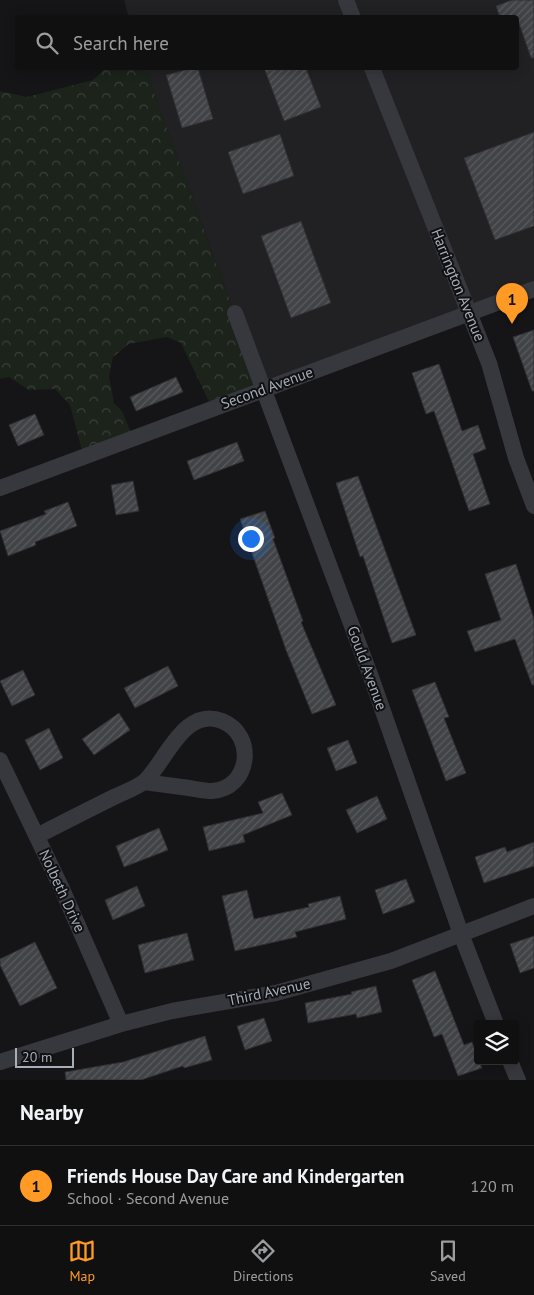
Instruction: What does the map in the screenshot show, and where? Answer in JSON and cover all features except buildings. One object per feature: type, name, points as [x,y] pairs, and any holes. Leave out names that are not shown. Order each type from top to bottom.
[{"type":"street","points":[[346,0],[352,15]]},
{"type":"street","name":"Harrington Avenue","points":[[373,70],[489,363],[516,458],[534,506]]},
{"type":"street","name":"Second Avenue","points":[[0,488],[534,289]]},
{"type":"street","name":"Gould Avenue","points":[[235,313],[371,677],[460,934],[494,1020]]},
{"type":"street","points":[[36,836],[144,782],[182,731],[193,722],[206,718],[220,720],[233,727],[242,738],[246,752],[244,766],[237,778],[226,787],[212,791],[144,782]]},
{"type":"street","name":"Nolbeth Drive","points":[[0,760],[62,889],[121,1024]]},
{"type":"street","name":"Third Avenue","points":[[0,1062],[121,1024],[172,1011],[276,993],[391,961],[534,906]]},
{"type":"street","points":[[512,1065],[518,1080]]},
{"type":"shaded area","points":[[124,0],[534,0],[534,293],[268,388],[243,336],[146,70],[519,70],[519,15],[128,15]]},
{"type":"green space","points":[[104,70],[146,70],[243,336],[268,388],[213,410],[181,343],[167,337],[129,344],[113,357],[109,376],[114,403],[122,411],[133,437],[84,458],[70,405],[55,389],[29,390],[9,377],[0,379],[0,91],[27,97],[93,80]]},
{"type":"place","name":"Friends House Day Care and Kindergarten","points":[[512,324]]}]
